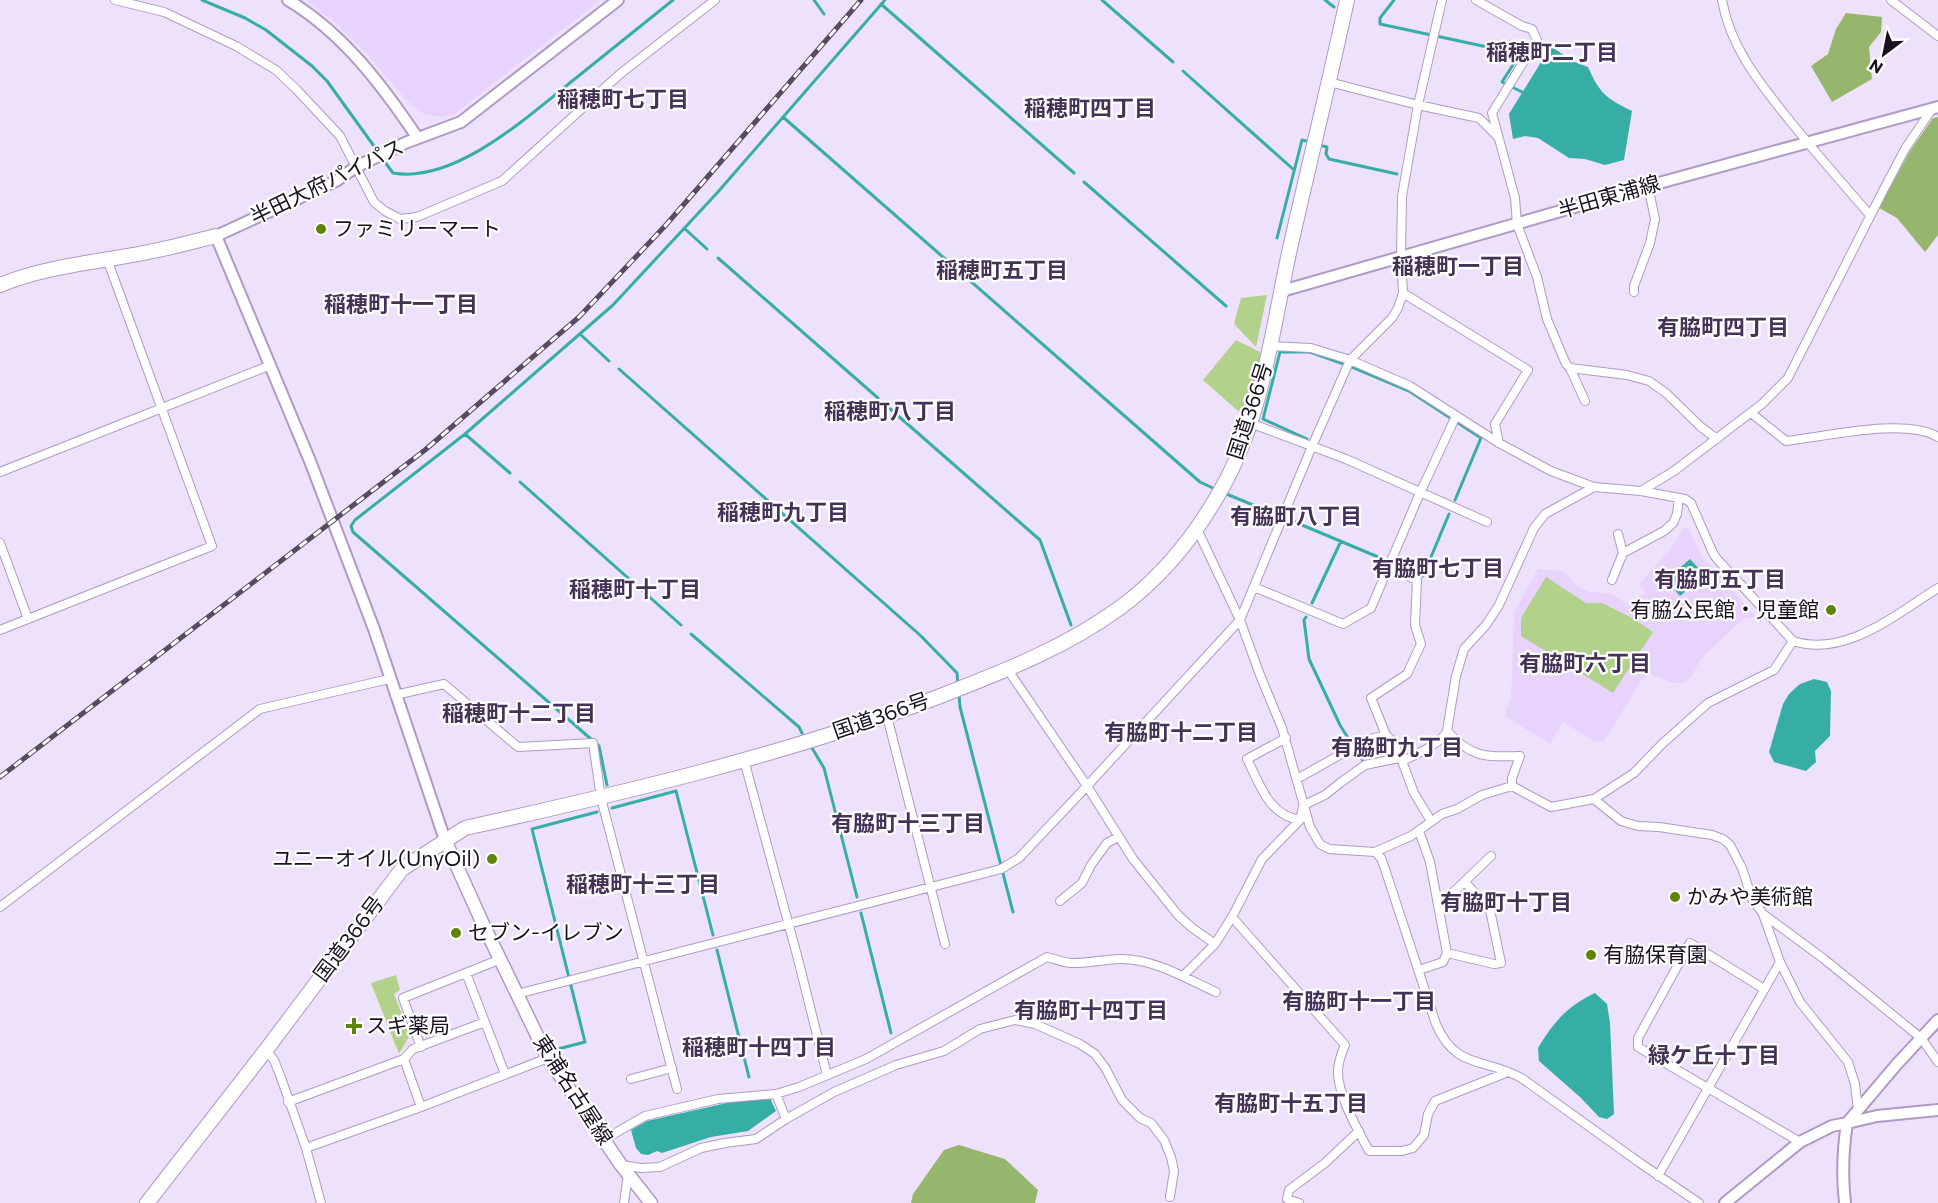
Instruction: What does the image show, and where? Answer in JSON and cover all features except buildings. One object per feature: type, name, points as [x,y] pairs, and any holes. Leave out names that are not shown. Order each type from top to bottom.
[{"type":"highway","name":"国道366号","points":[[147,1203],[402,869],[445,840],[465,828],[601,798],[744,760],[887,716],[959,689],[1008,670],[1057,647],[1122,606],[1163,569],[1197,529],[1220,491],[1250,423],[1270,346],[1347,0]]},
{"type":"highway","name":"半田大府パイパス","points":[[0,285],[14,279],[78,263],[153,251],[216,236]]},
{"type":"main road","name":"東浦名古屋線","points":[[445,840],[548,1058],[625,1170],[651,1203]]},
{"type":"street","points":[[115,0],[172,15],[236,46],[276,70],[340,136],[358,166],[374,202],[400,219],[417,218],[502,181],[620,74],[715,0]]},
{"type":"street","points":[[288,0],[325,27],[353,53],[382,87],[417,137]]},
{"type":"street","name":"半田大府パイパス","points":[[216,236],[336,181],[358,166],[417,137],[461,122],[618,0]]},
{"type":"street","points":[[517,994],[1001,869],[1019,858],[1088,786],[1240,620],[1350,361],[1392,318],[1403,293],[1402,195],[1418,105],[1442,0]]},
{"type":"street","points":[[1476,0],[1522,26],[1532,29],[1537,40],[1492,113],[1515,198],[1517,224],[1536,277],[1547,319],[1560,353],[1570,368],[1585,401]]},
{"type":"street","points":[[1722,0],[1735,42],[1764,90],[1806,143],[1870,215]]},
{"type":"street","points":[[1891,0],[1938,36]]},
{"type":"street","points":[[1329,82],[1479,118],[1499,138]]},
{"type":"street","points":[[1641,491],[1674,471],[1751,413],[1778,391],[1788,378],[1905,149],[1935,108]]},
{"type":"street","name":"半田東浦線","points":[[1281,291],[1648,186],[1935,108]]},
{"type":"street","points":[[1634,292],[1634,286],[1650,243],[1655,219],[1648,186]]},
{"type":"street","points":[[216,236],[271,365],[374,629],[445,840]]},
{"type":"street","points":[[0,630],[212,546],[107,259]]},
{"type":"street","points":[[1403,293],[1528,370],[1495,424],[1499,442]]},
{"type":"street","points":[[1270,346],[1311,348],[1350,361],[1410,386],[1499,442],[1551,471],[1594,487],[1641,491],[1679,498],[1690,503],[1717,559],[1792,641],[1817,646],[1845,640],[1869,631],[1938,588]]},
{"type":"street","points":[[0,472],[271,365]]},
{"type":"street","points":[[1570,368],[1627,375],[1649,381],[1666,393],[1701,427],[1717,439]]},
{"type":"street","points":[[1751,413],[1786,441],[1877,428],[1912,430],[1938,436]]},
{"type":"street","points":[[1254,587],[1343,624],[1371,608],[1456,416]]},
{"type":"street","points":[[1250,423],[1346,459],[1488,522]]},
{"type":"street","points":[[1184,975],[1215,944],[1232,917],[1262,859],[1300,820],[1304,805],[1325,795],[1365,765],[1401,760],[1445,736],[1456,676],[1464,649],[1486,625],[1499,604],[1534,528],[1545,514],[1594,487]]},
{"type":"street","points":[[1623,553],[1664,531],[1673,523],[1679,498]]},
{"type":"street","points":[[1197,529],[1240,620],[1286,738],[1310,827],[1320,844],[1329,849],[1375,852],[1419,831],[1442,814],[1457,809],[1482,795],[1512,786],[1551,807],[1594,799],[1643,766],[1662,744],[1708,703],[1773,670],[1792,641]]},
{"type":"street","points":[[1612,580],[1623,553],[1618,534]]},
{"type":"street","points":[[0,543],[28,619]]},
{"type":"street","points":[[1388,567],[1417,580],[1415,625],[1421,644],[1407,674],[1371,698],[1386,735],[1395,743],[1414,793],[1431,821]]},
{"type":"street","points":[[1008,670],[1088,786],[1133,859],[1178,915],[1215,944]]},
{"type":"street","points":[[0,907],[260,708],[389,679]]},
{"type":"street","points":[[395,694],[444,684],[518,747],[593,743],[601,798],[677,1089]]},
{"type":"street","points":[[887,716],[945,944]]},
{"type":"street","points":[[1447,731],[1468,751],[1485,756],[1520,756],[1512,778],[1512,786]]},
{"type":"street","points":[[1297,779],[1366,740],[1386,735]]},
{"type":"street","points":[[1286,738],[1247,759],[1269,804],[1291,818],[1300,820]]},
{"type":"street","points":[[744,760],[827,1075]]},
{"type":"street","points":[[1594,799],[1622,821],[1638,826],[1678,829],[1712,835],[1723,839],[1730,845],[1742,868],[1752,899],[1762,914],[1780,962],[1800,1002],[1848,1062],[1855,1084],[1858,1110]]},
{"type":"street","points":[[1419,831],[1430,862],[1447,953],[1443,962],[1419,970]]},
{"type":"street","points":[[1060,901],[1082,883],[1091,865],[1107,843],[1118,837]]},
{"type":"street","points":[[1375,852],[1381,858],[1385,869],[1436,1024],[1449,1048],[1463,1058],[1523,1079],[1699,1203]]},
{"type":"street","points":[[1439,906],[1491,856]]},
{"type":"street","points":[[1447,953],[1494,964],[1502,963],[1490,910],[1465,882]]},
{"type":"street","points":[[1762,914],[1824,959],[1922,1038],[1938,1062]]},
{"type":"street","points":[[1232,917],[1345,1045],[1340,1058],[1338,1076],[1343,1094],[1370,1151],[1413,1148],[1424,1135],[1428,1114],[1435,1101],[1508,1072]]},
{"type":"street","points":[[1764,989],[1690,943],[1638,1038],[1638,1047],[1800,1142]]},
{"type":"street","points":[[605,1139],[645,1116],[726,1098],[776,1094],[799,1087],[866,1059],[907,1038],[1047,957],[1071,963],[1120,958],[1141,961],[1184,975],[1191,981],[1216,992]]},
{"type":"street","points":[[421,1047],[403,998],[501,959]]},
{"type":"street","points":[[1658,1176],[1780,962]]},
{"type":"street","points":[[466,973],[505,1074]]},
{"type":"street","points":[[624,1203],[625,1170],[660,1167],[701,1148],[756,1139],[834,1092],[896,1065],[944,1051],[980,1029],[1015,1020],[1035,1024],[1080,1044],[1095,1054],[1106,1069],[1122,1100],[1140,1118],[1151,1123],[1164,1140],[1174,1172],[1170,1197]]},
{"type":"street","points":[[1845,1203],[1843,1175],[1847,1123],[1938,1020]]},
{"type":"street","points":[[288,1102],[404,1059],[413,1049],[485,1022]]},
{"type":"street","points":[[266,1050],[274,1060],[306,1148],[321,1203]]},
{"type":"street","points":[[306,1148],[548,1058]]},
{"type":"street","points":[[404,1059],[421,1107]]},
{"type":"street","points":[[631,1079],[672,1068]]},
{"type":"street","points":[[776,1094],[786,1119]]},
{"type":"street","points":[[1725,1203],[1800,1142],[1832,1126],[1877,1116],[1938,1110]]},
{"type":"street","points":[[1299,1203],[1287,1199],[1289,1190],[1325,1163],[1359,1131]]},
{"type":"shaded area","points":[[306,0],[600,0],[453,115],[438,117],[424,114],[406,100],[374,62],[338,25]]},
{"type":"shaded area","points":[[1846,13],[1882,17],[1881,32],[1869,47],[1872,79],[1832,102],[1811,66],[1828,54],[1836,29]]},
{"type":"shaded area","points":[[1551,46],[1572,61],[1588,67],[1605,94],[1632,111],[1624,160],[1605,165],[1585,159],[1569,158],[1538,138],[1525,136],[1513,139],[1509,114]]},
{"type":"shaded area","points":[[1938,117],[1938,235],[1925,252],[1897,218],[1879,208],[1910,151],[1933,118]]},
{"type":"shaded area","points":[[1267,295],[1256,347],[1234,324],[1241,298]]},
{"type":"shaded area","points":[[1236,340],[1260,352],[1259,366],[1246,418],[1203,380]]},
{"type":"shaded area","points":[[1688,527],[1702,556],[1756,617],[1745,618],[1733,628],[1700,660],[1692,676],[1683,683],[1673,683],[1650,674],[1643,678],[1604,741],[1595,742],[1563,722],[1550,744],[1505,716],[1511,697],[1514,613],[1538,569],[1563,571],[1576,585],[1589,592],[1610,593],[1630,606],[1645,592],[1639,585],[1675,543],[1683,529]]},
{"type":"shaded area","points":[[1690,559],[1705,575],[1680,596],[1666,580]]},
{"type":"shaded area","points":[[1546,577],[1586,603],[1602,603],[1634,619],[1653,632],[1613,693],[1521,636],[1521,618]]},
{"type":"shaded area","points":[[1814,679],[1827,682],[1831,691],[1830,736],[1815,751],[1816,762],[1806,771],[1774,762],[1769,752],[1783,704],[1789,694],[1800,684]]},
{"type":"shaded area","points":[[396,975],[400,990],[394,994],[410,1035],[399,1054],[371,983]]},
{"type":"shaded area","points":[[1595,993],[1607,1004],[1610,1023],[1614,1114],[1607,1119],[1599,1117],[1539,1061],[1538,1048],[1550,1030],[1569,1009]]},
{"type":"shaded area","points":[[770,1098],[776,1111],[748,1131],[711,1137],[662,1153],[657,1151],[648,1155],[641,1154],[636,1148],[631,1130],[647,1121],[731,1102]]},
{"type":"shaded area","points":[[959,1145],[1005,1159],[1038,1190],[1035,1203],[911,1203],[913,1194],[944,1150]]},
{"type":"waterway","points":[[202,0],[245,18],[266,30],[312,66],[327,81],[379,153]]},
{"type":"waterway","points":[[382,158],[393,173],[417,174],[442,168],[466,158],[514,127],[673,0]]},
{"type":"waterway","points":[[814,0],[824,14]]},
{"type":"waterway","points":[[607,785],[599,746],[353,532],[351,526],[355,520],[465,434],[613,305],[717,193],[885,0]]},
{"type":"waterway","points":[[1102,0],[1173,62]]},
{"type":"waterway","points":[[1325,0],[1334,7]]},
{"type":"waterway","points":[[1394,0],[1380,18],[1380,24],[1520,54],[1502,82],[1524,93]]},
{"type":"waterway","points":[[881,4],[1074,173]]},
{"type":"waterway","points":[[1183,71],[1294,170]]},
{"type":"waterway","points":[[783,117],[1200,482],[1215,489]]},
{"type":"waterway","points":[[1277,238],[1302,140],[1306,141]]},
{"type":"waterway","points":[[1323,146],[1327,147],[1326,154],[1329,159],[1397,174]]},
{"type":"waterway","points":[[1084,182],[1226,306]]},
{"type":"waterway","points":[[684,228],[707,249]]},
{"type":"waterway","points":[[718,258],[878,398]]},
{"type":"waterway","points":[[580,334],[609,361]]},
{"type":"waterway","points":[[1307,439],[1263,419],[1280,352],[1310,352],[1409,391],[1481,438],[1455,500]]},
{"type":"waterway","points":[[619,369],[921,636],[957,673],[958,685]]},
{"type":"waterway","points":[[888,407],[1040,540],[1071,625]]},
{"type":"waterway","points":[[465,434],[510,473]]},
{"type":"waterway","points":[[520,482],[681,625]]},
{"type":"waterway","points":[[1224,493],[1275,514]]},
{"type":"waterway","points":[[1397,565],[1423,576],[1449,514]]},
{"type":"waterway","points":[[1290,520],[1383,559]]},
{"type":"waterway","points":[[1312,603],[1341,541]]},
{"type":"waterway","points":[[1306,617],[1304,620],[1309,659],[1350,741]]},
{"type":"waterway","points":[[691,634],[799,727],[802,733]]},
{"type":"waterway","points":[[959,694],[960,707],[1013,912]]},
{"type":"waterway","points":[[812,748],[824,768],[857,897]]},
{"type":"waterway","points":[[1358,753],[1363,761]]},
{"type":"waterway","points":[[612,808],[676,791],[713,935]]},
{"type":"waterway","points":[[558,1049],[585,1042],[532,829],[597,812]]},
{"type":"waterway","points":[[861,913],[891,1033]]},
{"type":"waterway","points":[[717,950],[749,1077]]},
{"type":"railway","points":[[0,777],[425,450],[579,317],[665,226],[861,0]]},
{"type":"place","name":"ファミリーマート","points":[[321,229]]},
{"type":"place","name":"有脇公民館・児童館","points":[[1831,610]]},
{"type":"place","name":"ユニーオイル(UnyOil)","points":[[492,859]]},
{"type":"place","name":"かみや美術館","points":[[1675,897]]},
{"type":"place","name":"セブン-イレブン","points":[[456,933]]},
{"type":"place","name":"有脇保育園","points":[[1591,955]]},
{"type":"place","name":"スギ薬局","points":[[354,1026]]},
{"type":"district","name":"稲穂町二丁目","points":[[1552,52]]},
{"type":"district","name":"稲穂町七丁目","points":[[623,99]]},
{"type":"district","name":"稲穂町四丁目","points":[[1090,108]]},
{"type":"district","name":"稲穂町一丁目","points":[[1458,266]]},
{"type":"district","name":"稲穂町五丁目","points":[[1002,270]]},
{"type":"district","name":"稲穂町十一丁目","points":[[401,304]]},
{"type":"district","name":"有脇町四丁目","points":[[1723,327]]},
{"type":"district","name":"稲穂町八丁目","points":[[890,411]]},
{"type":"district","name":"稲穂町九丁目","points":[[783,512]]},
{"type":"district","name":"有脇町八丁目","points":[[1296,516]]},
{"type":"district","name":"有脇町七丁目","points":[[1438,568]]},
{"type":"district","name":"有脇町五丁目","points":[[1720,579]]},
{"type":"district","name":"稲穂町十丁目","points":[[635,589]]},
{"type":"district","name":"有脇町六丁目","points":[[1585,663]]},
{"type":"district","name":"稲穂町十二丁目","points":[[519,713]]},
{"type":"district","name":"有脇町十二丁目","points":[[1181,732]]},
{"type":"district","name":"有脇町九丁目","points":[[1397,747]]},
{"type":"district","name":"有脇町十三丁目","points":[[908,823]]},
{"type":"district","name":"稲穂町十三丁目","points":[[643,884]]},
{"type":"district","name":"有脇町十丁目","points":[[1506,902]]},
{"type":"district","name":"有脇町十一丁目","points":[[1359,1001]]},
{"type":"district","name":"有脇町十四丁目","points":[[1091,1010]]},
{"type":"district","name":"稲穂町十四丁目","points":[[759,1047]]},
{"type":"district","name":"緑ケ丘十丁目","points":[[1714,1055]]},
{"type":"district","name":"有脇町十五丁目","points":[[1291,1103]]}]
